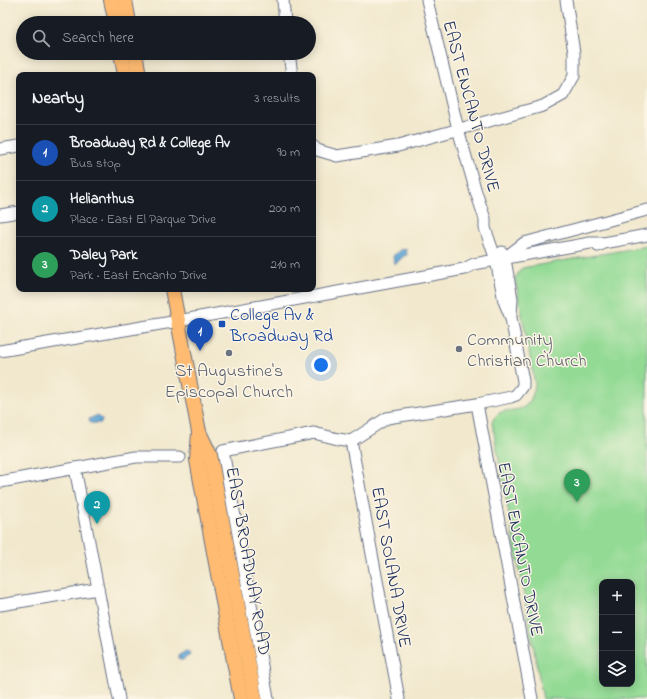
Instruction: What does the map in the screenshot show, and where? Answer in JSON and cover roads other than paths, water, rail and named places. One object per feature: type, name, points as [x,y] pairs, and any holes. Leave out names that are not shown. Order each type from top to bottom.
[{"type":"main road","points":[[111,0],[114,16]]},
{"type":"main road","points":[[125,0],[128,16]]},
{"type":"main road","points":[[122,60],[124,72]]},
{"type":"main road","points":[[136,60],[138,72]]},
{"type":"main road","name":"EAST BROADWAY ROAD","points":[[173,292],[199,432],[197,460],[242,699]]},
{"type":"main road","name":"EAST BROADWAY ROAD","points":[[199,432],[210,455],[255,699]]},
{"type":"street","points":[[283,0],[284,16]]},
{"type":"street","name":"EAST ENCANTO DRIVE","points":[[427,0],[458,129],[485,219],[485,228],[501,262],[504,300],[511,318],[523,381],[523,386],[516,395],[477,404],[532,699]]},
{"type":"street","points":[[316,149],[337,156],[398,146],[543,106],[563,94],[574,76],[574,53],[566,0]]},
{"type":"street","points":[[290,60],[292,72]]},
{"type":"street","points":[[0,149],[16,146]]},
{"type":"street","points":[[501,262],[524,244],[647,210]]},
{"type":"street","points":[[0,215],[16,212]]},
{"type":"street","points":[[0,352],[464,269],[474,264],[501,262],[590,243],[604,243],[647,235]]},
{"type":"street","points":[[268,699],[222,451],[314,433],[351,440],[387,418],[477,404]]},
{"type":"street","name":"EAST SOLANA DRIVE","points":[[351,440],[399,699]]},
{"type":"street","points":[[0,482],[136,457],[180,457]]},
{"type":"street","points":[[75,468],[119,699]]},
{"type":"street","points":[[0,605],[98,589]]},
{"type":"water","points":[[406,249],[407,255],[394,264],[393,256],[400,250]]},
{"type":"water","points":[[98,415],[102,419],[101,423],[90,423],[89,419]]},
{"type":"water","points":[[185,651],[189,652],[190,655],[183,660],[180,660],[179,655]]},
{"type":"place","name":"College Av & Broadway Rd","points":[[222,324]]},
{"type":"place","name":"Community Christian Church","points":[[459,349]]},
{"type":"place","name":"Broadway Rd & College Av","points":[[200,351]]},
{"type":"place","name":"St Augustine's Episcopal Church","points":[[229,353]]},
{"type":"place","name":"Daley Park","points":[[577,502]]},
{"type":"place","name":"Helianthus","points":[[97,524]]}]
